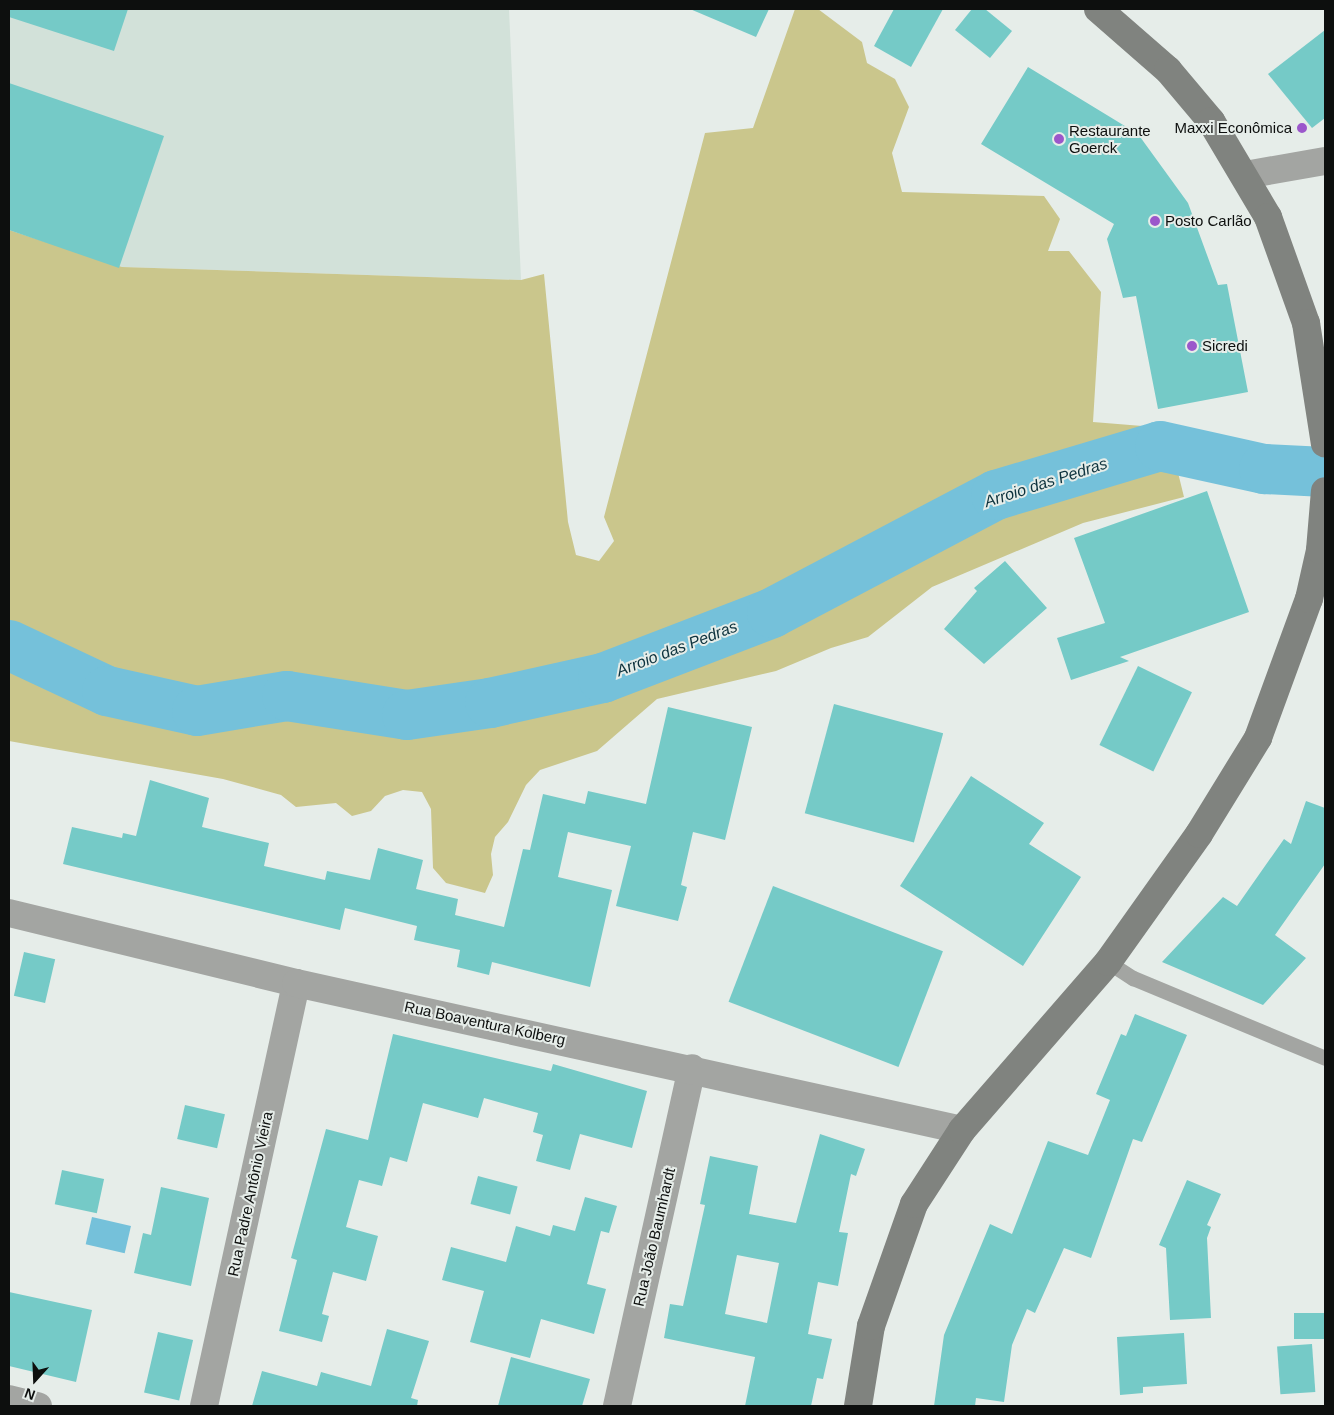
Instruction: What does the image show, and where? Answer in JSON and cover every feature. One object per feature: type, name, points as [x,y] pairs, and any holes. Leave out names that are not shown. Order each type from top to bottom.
[{"type":"main road","points":[[1098,9],[1168,70],[1211,121],[1245,175],[1268,217],[1292,276],[1319,359],[1325,444]]},
{"type":"main road","points":[[858,1406],[871,1326],[882,1284],[914,1204],[962,1130],[1108,962],[1199,834],[1258,738],[1309,599],[1324,517],[1325,491]]},
{"type":"street","points":[[1245,175],[1325,161]]},
{"type":"street","name":"Rua Boaventura Kolberg","points":[[9,914],[296,983],[692,1068],[962,1130]]},
{"type":"street","name":"Rua Padre Antônio Vieira","points":[[204,1406],[296,983]]},
{"type":"street","name":"Rua João Baumhardt","points":[[616,1406],[692,1068]]},
{"type":"street","points":[[9,1399],[38,1406]]},
{"type":"lane","points":[[1108,962],[1133,978],[1325,1058]]},
{"type":"shaded area","points":[[9,9],[509,9],[521,280],[122,267],[9,230]]},
{"type":"shaded area","points":[[795,9],[818,9],[862,42],[867,63],[895,79],[909,107],[892,153],[902,192],[1044,196],[1060,219],[1048,251],[1069,251],[1101,292],[1093,422],[1167,428],[1184,497],[1083,523],[932,587],[868,637],[831,648],[776,671],[657,699],[597,751],[540,770],[526,785],[508,822],[495,837],[491,854],[493,875],[485,893],[446,883],[433,868],[431,809],[422,792],[403,790],[385,796],[371,811],[352,816],[336,803],[296,807],[281,795],[223,779],[9,741],[9,230],[122,267],[521,280],[544,274],[568,522],[576,555],[599,561],[614,541],[604,517],[705,133],[753,128]]},
{"type":"water","points":[[92,1217],[131,1226],[125,1253],[86,1244]]},
{"type":"building","points":[[9,9],[128,9],[114,51],[9,17]]},
{"type":"building","points":[[690,9],[769,9],[756,37]]},
{"type":"building","points":[[894,9],[943,9],[911,67],[874,46]]},
{"type":"building","points":[[972,9],[985,9],[1012,31],[990,58],[955,30]]},
{"type":"building","points":[[1325,30],[1325,118],[1312,128],[1268,74]]},
{"type":"building","points":[[1028,67],[1138,134],[1188,203],[1218,285],[1227,284],[1248,392],[1158,409],[1136,296],[1123,298],[1107,239],[1114,224],[981,144]]},
{"type":"building","points":[[9,83],[164,136],[119,268],[9,230]]},
{"type":"building","points":[[1207,491],[1249,612],[1120,657],[1129,661],[1071,680],[1057,638],[1105,623],[1074,538]]},
{"type":"building","points":[[1005,561],[1047,608],[984,664],[944,629],[977,591],[974,588]]},
{"type":"building","points":[[1138,666],[1192,692],[1153,771],[1099,745]]},
{"type":"building","points":[[834,704],[943,733],[914,842],[805,813]]},
{"type":"building","points":[[668,707],[752,727],[725,840],[693,832],[681,885],[687,887],[678,921],[616,906],[631,846],[568,832],[558,877],[612,890],[590,987],[492,962],[489,975],[457,967],[460,950],[414,940],[417,926],[345,908],[340,930],[63,864],[72,827],[122,838],[123,833],[136,836],[150,780],[209,798],[202,827],[269,843],[264,866],[325,880],[327,871],[370,880],[378,848],[423,860],[416,889],[458,899],[455,915],[504,927],[523,849],[530,850],[543,794],[585,804],[588,791],[646,804]]},
{"type":"building","points":[[971,776],[1044,823],[1029,844],[1081,877],[1023,966],[900,886]]},
{"type":"building","points":[[1306,801],[1325,808],[1325,864],[1275,935],[1306,958],[1263,1005],[1162,962],[1223,897],[1237,906],[1284,839],[1291,844]]},
{"type":"building","points":[[773,886],[943,951],[898,1067],[729,1002]]},
{"type":"building","points":[[24,952],[55,959],[45,1003],[14,996]]},
{"type":"building","points":[[1135,1014],[1187,1035],[1142,1142],[1133,1139],[1091,1258],[1064,1248],[1035,1313],[1027,1309],[1012,1345],[1004,1402],[976,1398],[975,1406],[934,1406],[944,1335],[990,1224],[1012,1234],[1048,1141],[1088,1155],[1110,1100],[1096,1094],[1121,1034],[1126,1036]]},
{"type":"building","points":[[393,1034],[551,1071],[553,1064],[647,1091],[632,1148],[580,1134],[570,1170],[536,1161],[543,1135],[533,1132],[538,1113],[484,1098],[478,1118],[423,1103],[407,1162],[390,1157],[382,1186],[359,1180],[346,1227],[378,1236],[366,1281],[333,1272],[322,1314],[329,1316],[322,1342],[279,1331],[297,1260],[291,1258],[326,1129],[368,1140]]},
{"type":"building","points":[[185,1105],[225,1114],[217,1148],[177,1139]]},
{"type":"building","points":[[820,1134],[865,1149],[856,1176],[851,1174],[839,1232],[848,1233],[838,1286],[818,1282],[808,1334],[832,1339],[823,1379],[817,1378],[811,1406],[745,1406],[755,1357],[664,1338],[670,1304],[683,1306],[705,1205],[700,1204],[710,1156],[758,1166],[749,1214],[796,1223]],"holes":[[[737,1255],[779,1263],[767,1323],[725,1314]]]},
{"type":"building","points":[[62,1170],[104,1179],[97,1213],[55,1204]]},
{"type":"building","points":[[478,1176],[518,1187],[510,1215],[470,1204]]},
{"type":"building","points":[[1187,1180],[1221,1194],[1207,1225],[1211,1227],[1207,1238],[1211,1318],[1170,1320],[1166,1248],[1159,1245]]},
{"type":"building","points":[[161,1187],[209,1198],[191,1286],[134,1273],[143,1233],[151,1235]]},
{"type":"building","points":[[585,1197],[617,1206],[609,1233],[601,1231],[587,1284],[606,1289],[594,1334],[541,1319],[530,1358],[470,1342],[484,1291],[442,1280],[451,1247],[506,1262],[516,1226],[550,1236],[553,1225],[575,1231]]},
{"type":"building","points":[[9,1292],[92,1310],[76,1382],[9,1366]]},
{"type":"building","points":[[1294,1313],[1325,1313],[1325,1339],[1294,1339]]},
{"type":"building","points":[[387,1329],[429,1341],[411,1398],[418,1400],[417,1406],[252,1406],[262,1371],[317,1386],[321,1372],[371,1386]]},
{"type":"building","points":[[158,1332],[193,1340],[179,1401],[144,1392]]},
{"type":"building","points":[[1184,1333],[1187,1384],[1143,1387],[1143,1393],[1120,1395],[1117,1337]]},
{"type":"building","points":[[1312,1344],[1315,1392],[1280,1394],[1277,1346]]},
{"type":"building","points":[[511,1357],[590,1379],[582,1406],[498,1406]]},
{"type":"waterway","name":"Arroio das Pedras","points":[[9,645],[107,691],[197,711],[287,696],[407,715],[490,703],[603,678],[772,613],[996,495],[1160,446],[1264,469],[1325,472]]},
{"type":"place","name":"Maxxi Econômica","points":[[1302,128]]},
{"type":"place","name":"Restaurante Goerck","points":[[1059,139]]},
{"type":"place","name":"Posto Carlão","points":[[1155,221]]},
{"type":"place","name":"Sicredi","points":[[1192,346]]}]
